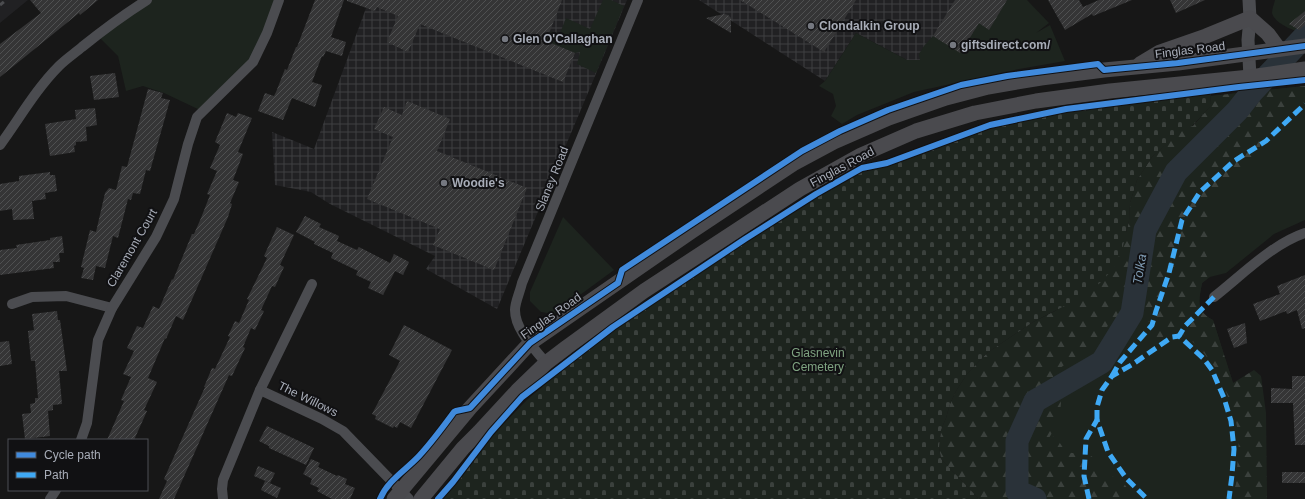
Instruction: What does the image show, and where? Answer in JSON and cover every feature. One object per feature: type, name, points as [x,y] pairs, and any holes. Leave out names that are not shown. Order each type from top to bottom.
[{"type":"main road","points":[[1135,67],[1160,52],[1206,36],[1250,18],[1268,34],[1279,50]]},
{"type":"main road","name":"Finglas Road","points":[[401,497],[470,408],[530,343],[692,231],[793,164],[834,142],[889,118],[946,98],[988,87],[1041,78],[1178,63],[1305,46]]},
{"type":"main road","name":"Finglas Road","points":[[421,499],[463,448],[546,363],[644,291],[800,189],[861,155],[916,131],[975,113],[1036,101],[1110,91],[1250,77],[1305,68]]},
{"type":"street","points":[[0,145],[38,90],[59,65],[97,35],[147,0]]},
{"type":"street","name":"Claremont Court","points":[[81,439],[87,423],[98,340],[112,308],[156,237],[174,199],[197,116],[252,62],[267,33],[279,0]]},
{"type":"street","name":"Slaney Road","points":[[546,363],[523,333],[516,320],[515,310],[522,283],[638,0]]},
{"type":"street","points":[[1249,0],[1250,18],[1248,54],[1250,77]]},
{"type":"street","points":[[1214,297],[1268,254],[1295,236],[1305,233]]},
{"type":"street","name":"The Willows","points":[[312,284],[260,390],[322,419],[342,431],[382,470],[401,497]]},
{"type":"street","points":[[12,304],[32,297],[66,296],[112,308]]},
{"type":"street","points":[[223,499],[223,480],[260,390]]},
{"type":"shaded area","points":[[0,0],[28,0],[0,23]]},
{"type":"shaded area","points":[[369,0],[627,0],[497,309],[426,269],[435,256],[330,204],[311,192],[275,185],[272,132],[314,149]]},
{"type":"shaded area","points":[[699,0],[1014,0],[957,63],[907,60],[856,33],[825,81]]},
{"type":"green space","points":[[147,0],[278,0],[252,62],[202,111],[164,93],[143,86],[126,91],[118,56],[97,35]]},
{"type":"green space","points":[[603,0],[611,0],[624,6],[596,73],[577,64],[580,52],[575,53],[509,26],[560,33],[566,18],[590,29]]},
{"type":"green space","points":[[1007,0],[1027,0],[1049,23],[1036,33],[1050,25],[1065,61],[1019,69],[914,92],[857,115],[842,124],[831,116],[836,106],[833,94],[819,86],[825,81],[856,33],[907,60],[920,60],[919,54],[933,36],[961,52],[979,23],[989,29]]},
{"type":"green space","points":[[1275,0],[1305,0],[1305,32],[1296,31],[1286,27],[1274,17],[1272,13]]},
{"type":"green space","points":[[1305,86],[1305,220],[1274,234],[1226,273],[1210,277],[1202,283],[1199,300],[1203,313],[1213,320],[1233,383],[1261,376],[1267,499],[979,499],[1184,128],[1193,126],[1210,107],[1211,96]]},
{"type":"green space","points":[[1305,86],[1305,94],[1299,101],[1267,125],[1256,158],[1246,169],[1226,184],[1213,198],[1208,216],[1214,241],[1205,252],[1211,272],[1202,283],[1199,300],[1203,313],[1213,320],[1233,383],[1254,370],[1261,376],[1266,413],[1267,499],[1231,499],[1236,484],[1239,439],[1235,415],[1218,371],[1199,347],[1178,330],[1158,339],[1150,335],[1155,322],[1135,321],[1111,322],[1091,347],[1060,368],[1053,377],[1053,383],[1061,403],[1059,421],[1046,443],[1055,435],[1066,451],[1073,453],[1085,452],[1094,458],[1093,468],[1096,474],[1112,476],[1125,485],[1135,499],[979,499],[941,459],[939,447],[941,430],[950,404],[967,374],[987,353],[1033,322],[1055,311],[1100,283],[1113,269],[1123,246],[1129,221],[1130,203],[1137,180],[1152,157],[1184,128],[1193,126],[1210,107],[1211,96]]},
{"type":"green space","name":"Glasnevin Cemetery","points":[[1211,91],[1210,107],[1192,126],[1184,129],[1152,157],[1137,180],[1130,203],[1129,221],[1123,246],[1113,269],[1100,283],[1078,299],[1033,322],[987,353],[967,374],[956,391],[941,430],[939,447],[941,459],[979,499],[443,499],[460,479],[490,438],[528,399],[579,356],[615,329],[731,249],[818,195],[862,170],[887,164],[990,125],[1066,110]]},
{"type":"green space","points":[[563,217],[614,270],[554,314],[541,312],[530,301],[530,292]]},
{"type":"building","points":[[30,0],[98,0],[80,15],[79,13],[0,77],[0,44],[41,13]]},
{"type":"building","points":[[315,0],[344,0],[331,37],[346,42],[342,56],[326,51],[323,57],[322,56],[312,82],[322,85],[315,107],[292,98],[283,120],[258,111],[265,93],[274,96],[285,69],[287,70],[297,47]]},
{"type":"building","points":[[347,0],[562,0],[546,41],[575,53],[563,82],[420,24],[408,52],[387,42],[398,16],[377,7],[375,11]]},
{"type":"building","name":"Clondalkin Group","points":[[740,0],[856,0],[824,52]]},
{"type":"building","points":[[955,0],[1007,0],[989,30],[979,23],[960,53],[933,36]]},
{"type":"building","points":[[1048,0],[1079,0],[1083,7],[1099,0],[1132,0],[1093,16],[1092,14],[1065,30]]},
{"type":"building","points":[[1170,0],[1205,0],[1176,13]]},
{"type":"building","points":[[1305,11],[1305,25],[1299,30],[1289,24]]},
{"type":"building","points":[[724,14],[731,18],[731,33],[706,18]]},
{"type":"building","points":[[115,73],[119,97],[94,100],[90,76]]},
{"type":"building","points":[[148,89],[163,93],[161,98],[170,100],[150,171],[146,170],[140,194],[133,193],[131,200],[128,199],[118,238],[113,236],[105,268],[96,266],[93,280],[81,278],[84,268],[81,267],[90,230],[96,232],[105,193],[109,188],[116,190],[122,166],[127,167]]},
{"type":"building","name":"Woodie's","points":[[407,101],[450,119],[437,151],[527,188],[494,270],[433,245],[440,229],[367,199],[393,137],[374,129],[384,107],[402,115]]},
{"type":"building","points":[[95,108],[97,125],[86,127],[87,141],[76,142],[76,145],[74,146],[75,152],[50,156],[45,124],[76,119],[75,110]]},
{"type":"building","points":[[227,113],[236,117],[238,113],[252,118],[238,152],[243,154],[233,180],[239,182],[230,203],[232,204],[228,217],[183,320],[176,316],[148,378],[157,382],[144,410],[147,411],[134,439],[107,439],[124,401],[121,400],[131,377],[123,374],[134,351],[127,348],[137,326],[143,328],[153,306],[159,309],[192,234],[194,234],[210,195],[207,194],[217,171],[210,168],[220,145],[215,142]]},
{"type":"building","points":[[50,172],[50,175],[55,175],[57,191],[45,193],[46,199],[32,201],[34,219],[13,220],[12,209],[0,211],[0,184],[19,181],[19,176]]},
{"type":"building","points":[[305,216],[321,224],[319,227],[339,236],[337,241],[357,250],[359,247],[390,263],[394,254],[409,262],[403,275],[395,271],[383,295],[368,288],[371,282],[356,275],[358,271],[331,258],[333,253],[314,244],[315,242],[296,232]]},
{"type":"building","points":[[277,227],[294,235],[280,265],[284,267],[275,287],[272,286],[261,310],[264,311],[255,330],[251,328],[243,347],[245,348],[232,376],[229,375],[174,499],[159,499],[167,481],[164,479],[212,368],[215,369],[230,337],[228,336],[235,321],[239,323],[249,300],[247,299],[267,258],[264,256]]},
{"type":"building","points":[[62,236],[64,253],[59,253],[60,262],[53,262],[54,268],[0,275],[0,250],[17,248],[16,245],[50,240],[50,238]]},
{"type":"building","points":[[1305,275],[1305,328],[1302,329],[1297,310],[1287,314],[1286,311],[1260,321],[1253,304],[1280,294],[1277,286]]},
{"type":"building","points":[[57,311],[58,320],[60,320],[67,371],[59,371],[62,404],[53,405],[53,410],[48,411],[50,436],[25,439],[22,414],[31,413],[30,404],[35,403],[35,398],[38,398],[35,361],[31,361],[28,331],[34,330],[32,314]]},
{"type":"building","points":[[1245,323],[1247,343],[1234,348],[1227,329]]},
{"type":"building","points":[[404,325],[452,350],[411,428],[400,422],[397,428],[394,426],[393,428],[375,419],[376,416],[372,414],[400,361],[389,355]]},
{"type":"building","points":[[9,341],[12,364],[0,366],[0,342]]},
{"type":"building","points":[[1292,376],[1305,376],[1305,445],[1295,445],[1293,403],[1271,403],[1271,388],[1292,389]]},
{"type":"building","points":[[267,426],[314,448],[306,465],[269,448],[269,446],[259,441]]},
{"type":"building","points":[[311,459],[320,463],[318,467],[347,479],[345,484],[355,488],[350,499],[332,499],[317,491],[319,488],[310,484],[312,479],[303,474]]},
{"type":"building","points":[[258,466],[275,473],[270,483],[254,476]]},
{"type":"building","points":[[1282,472],[1305,472],[1305,483],[1282,483]]},
{"type":"building","points":[[265,481],[281,488],[277,498],[261,490]]},
{"type":"waterway","name":"Tolka","points":[[1035,499],[1017,491],[1017,441],[1035,401],[1102,362],[1132,313],[1145,230],[1176,172],[1237,111],[1252,92],[1305,36]]},
{"type":"railway","points":[[0,5],[6,0]]},
{"type":"marked path","points":[[1112,376],[1120,362],[1152,325],[1169,273],[1182,220],[1200,192],[1234,161],[1266,141],[1305,104]]},
{"type":"marked path","points":[[1214,297],[1185,326],[1179,336],[1204,359],[1212,370],[1224,398],[1231,421],[1234,449],[1229,499]]},
{"type":"marked path","points":[[1097,420],[1097,407],[1102,390],[1112,376],[1133,364],[1172,337],[1179,336]]},
{"type":"marked path","points":[[1089,499],[1084,476],[1086,439],[1097,420],[1108,452],[1126,478],[1147,499]]},
{"type":"cycle path","points":[[380,499],[388,486],[424,451],[454,412],[470,408],[530,343],[618,283],[622,270],[802,151],[840,131],[888,110],[961,85],[1007,76],[1098,64],[1104,70],[1178,63],[1305,46]]},
{"type":"cycle path","points":[[438,499],[453,482],[491,432],[522,397],[613,327],[745,239],[816,194],[862,168],[887,163],[990,125],[1066,109],[1305,80]]},
{"type":"place","name":"Clondalkin Group","points":[[811,26]]},
{"type":"place","name":"Glen O'Callaghan","points":[[505,39]]},
{"type":"place","name":"giftsdirect.com/","points":[[953,45]]},
{"type":"place","name":"Woodie's","points":[[444,183]]}]
